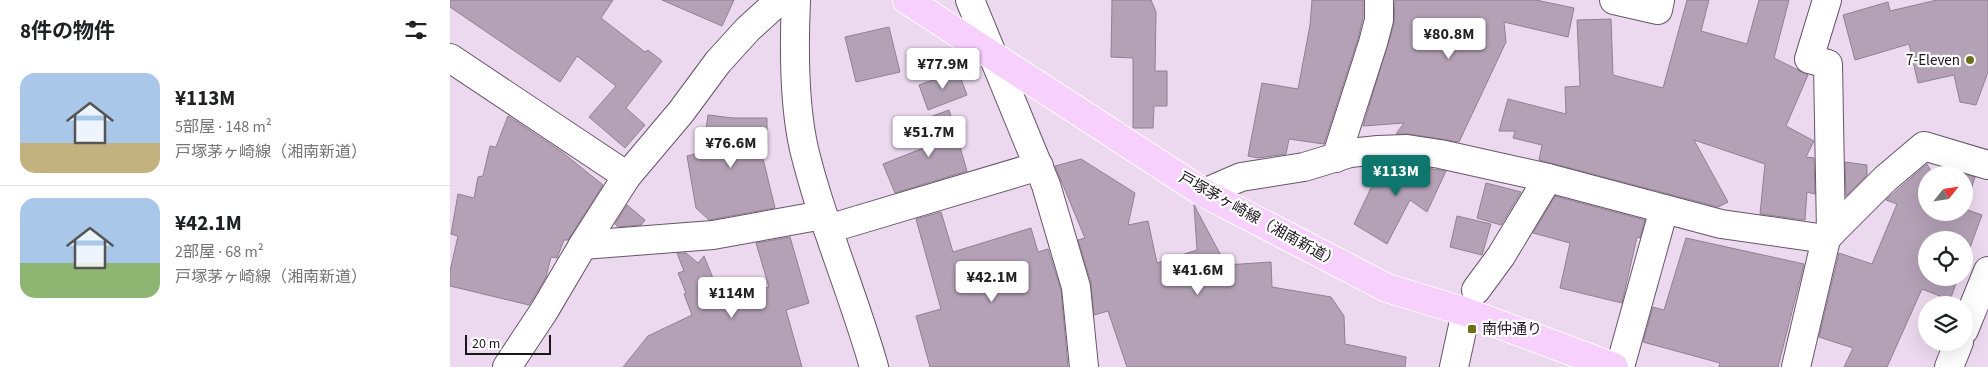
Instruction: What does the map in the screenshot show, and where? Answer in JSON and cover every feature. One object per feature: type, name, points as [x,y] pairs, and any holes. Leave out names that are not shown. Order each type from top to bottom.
[{"type":"main road","name":"戸塚茅ヶ崎線（湘南新道）","points":[[907,0],[1204,193],[1387,288],[1471,301],[1614,367]]},
{"type":"street","points":[[507,367],[544,311],[583,244],[627,176],[681,112],[718,62],[748,29],[780,0]]},
{"type":"street","points":[[796,0],[797,95],[804,147],[825,222],[874,367]]},
{"type":"street","points":[[970,0],[1046,184],[1076,286],[1089,363]]},
{"type":"street","points":[[1336,158],[1373,43],[1379,20],[1379,0]]},
{"type":"street","points":[[1614,0],[1658,10],[1660,0]]},
{"type":"street","points":[[1796,367],[1829,236],[1828,64],[1810,59],[1827,0]]},
{"type":"street","points":[[450,58],[627,176]]},
{"type":"street","points":[[1829,236],[1885,179],[1924,146],[1988,165]]},
{"type":"street","points":[[1204,193],[1241,177],[1304,167],[1350,153],[1407,149],[1440,154],[1548,178],[1721,224],[1829,236]]},
{"type":"street","points":[[583,244],[713,235],[825,222],[1039,166]]},
{"type":"street","points":[[1454,367],[1471,301],[1501,256],[1548,178]]},
{"type":"street","points":[[1620,367],[1664,209]]},
{"type":"street","points":[[1973,308],[1988,271]]},
{"type":"street","points":[[1949,367],[1955,351]]},
{"type":"building","points":[[450,0],[613,0],[601,18],[645,52],[648,50],[662,61],[626,108],[645,125],[625,148],[589,117],[616,86],[577,56],[560,82],[450,7]]},
{"type":"building","points":[[662,0],[734,0],[722,26]]},
{"type":"building","points":[[1112,0],[1151,0],[1156,12],[1155,71],[1167,71],[1167,106],[1154,106],[1153,128],[1133,128],[1133,58],[1111,57]]},
{"type":"building","points":[[1312,0],[1363,0],[1363,18],[1358,39],[1324,144],[1289,139],[1286,154],[1258,158],[1248,156],[1262,83],[1298,89],[1310,25]]},
{"type":"building","points":[[1395,0],[1536,0],[1574,8],[1568,37],[1504,22],[1506,42],[1459,142],[1409,134],[1396,134],[1404,123],[1363,126],[1394,24]]},
{"type":"building","points":[[1687,0],[1709,0],[1701,31],[1747,44],[1759,0],[1789,0],[1774,58],[1808,75],[1786,126],[1814,141],[1806,157],[1814,158],[1815,194],[1807,192],[1805,220],[1760,214],[1765,164],[1694,140],[1728,202],[1718,207],[1539,160],[1542,145],[1513,138],[1515,131],[1499,131],[1508,99],[1566,114],[1565,87],[1580,86],[1577,20],[1611,19],[1613,75],[1663,88]]},
{"type":"building","points":[[1937,0],[1988,0],[1988,72],[1976,105],[1960,102],[1954,75],[1918,83],[1909,44],[1855,60],[1843,15],[1888,2],[1890,11]]},
{"type":"building","points":[[889,27],[900,72],[856,82],[845,37]]},
{"type":"building","points":[[958,71],[967,95],[928,110],[919,85]]},
{"type":"building","points":[[949,110],[967,171],[895,193],[883,164],[936,143],[927,118]]},
{"type":"building","points":[[708,115],[733,118],[767,118],[767,142],[759,142],[775,208],[709,220],[696,208],[687,156],[703,152]]},
{"type":"building","points":[[508,116],[562,152],[603,185],[568,240],[564,240],[557,258],[551,257],[546,277],[529,305],[450,286],[450,271],[458,236],[451,234],[458,194],[474,198],[478,177],[483,176],[490,146],[496,147]]},
{"type":"building","points":[[1081,159],[1135,193],[1128,225],[1148,221],[1157,263],[1197,250],[1194,205],[1226,265],[1271,262],[1272,287],[1331,297],[1344,316],[1345,344],[1406,357],[1405,367],[1127,367],[1108,311],[1094,315],[1091,283],[1078,240],[1085,238],[1055,166]]},
{"type":"building","points":[[1845,162],[1867,165],[1867,175],[1846,196]]},
{"type":"building","points":[[1406,165],[1446,171],[1427,212],[1410,200],[1387,244],[1354,224],[1376,177],[1368,172],[1372,166]]},
{"type":"building","points":[[1918,172],[1918,221],[1973,221],[1973,212],[1982,215],[1973,240],[1973,231],[1918,231],[1918,286],[1955,286],[1951,296],[1940,296],[1922,289],[1887,367],[1844,367],[1853,348],[1819,337],[1839,253],[1872,264],[1897,204],[1886,200]]},
{"type":"building","points":[[1486,183],[1521,192],[1501,225],[1477,218]]},
{"type":"building","points":[[1555,196],[1645,220],[1640,238],[1637,237],[1622,303],[1560,288],[1570,243],[1533,233]]},
{"type":"building","points":[[627,205],[645,220],[641,225],[618,227],[615,224]]},
{"type":"building","points":[[941,212],[953,252],[1031,228],[1038,252],[1048,249],[1061,290],[1068,367],[930,367],[916,316],[941,309],[916,219]]},
{"type":"building","points":[[1457,216],[1491,224],[1482,255],[1450,247]]},
{"type":"building","points":[[790,237],[809,303],[786,310],[802,367],[623,367],[648,336],[692,315],[678,273],[684,271],[677,253],[686,253],[698,263],[704,256],[723,303],[769,287],[756,243]]},
{"type":"building","points":[[1686,238],[1804,264],[1778,367],[1719,367],[1720,363],[1643,342],[1653,307],[1664,310]]},
{"type":"place","name":"7-Eleven","points":[[1970,60]]},
{"type":"place","name":"南仲通り","points":[[1472,329]]}]
